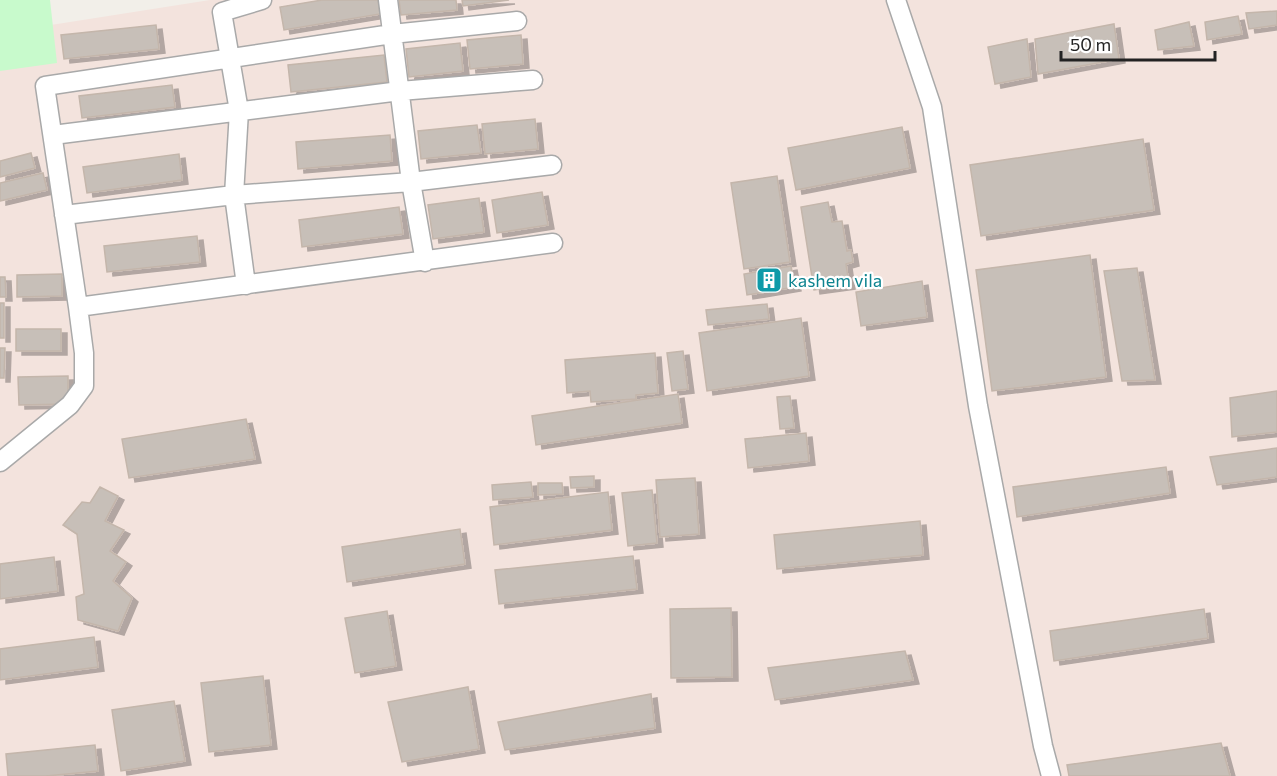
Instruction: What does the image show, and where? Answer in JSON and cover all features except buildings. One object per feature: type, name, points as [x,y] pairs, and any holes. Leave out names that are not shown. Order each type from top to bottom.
[{"type":"street","points":[[246,285],[234,195],[238,111],[232,59],[222,12],[262,0]]},
{"type":"street","points":[[388,0],[411,182],[425,262]]},
{"type":"street","points":[[896,0],[932,107],[978,406],[1043,746],[1051,776]]},
{"type":"street","points":[[0,462],[70,405],[84,386],[84,353],[45,86],[392,34],[517,21]]},
{"type":"street","points":[[53,135],[400,91],[533,80]]},
{"type":"street","points":[[64,215],[234,195],[411,182],[552,165]]},
{"type":"street","points":[[78,307],[553,243]]},
{"type":"shaded area","points":[[210,0],[1277,0],[1277,776],[0,776],[0,33]]},
{"type":"green space","points":[[0,0],[50,0],[57,63],[0,71]]},
{"type":"place","name":"kashem vila","points":[[769,280]]}]
